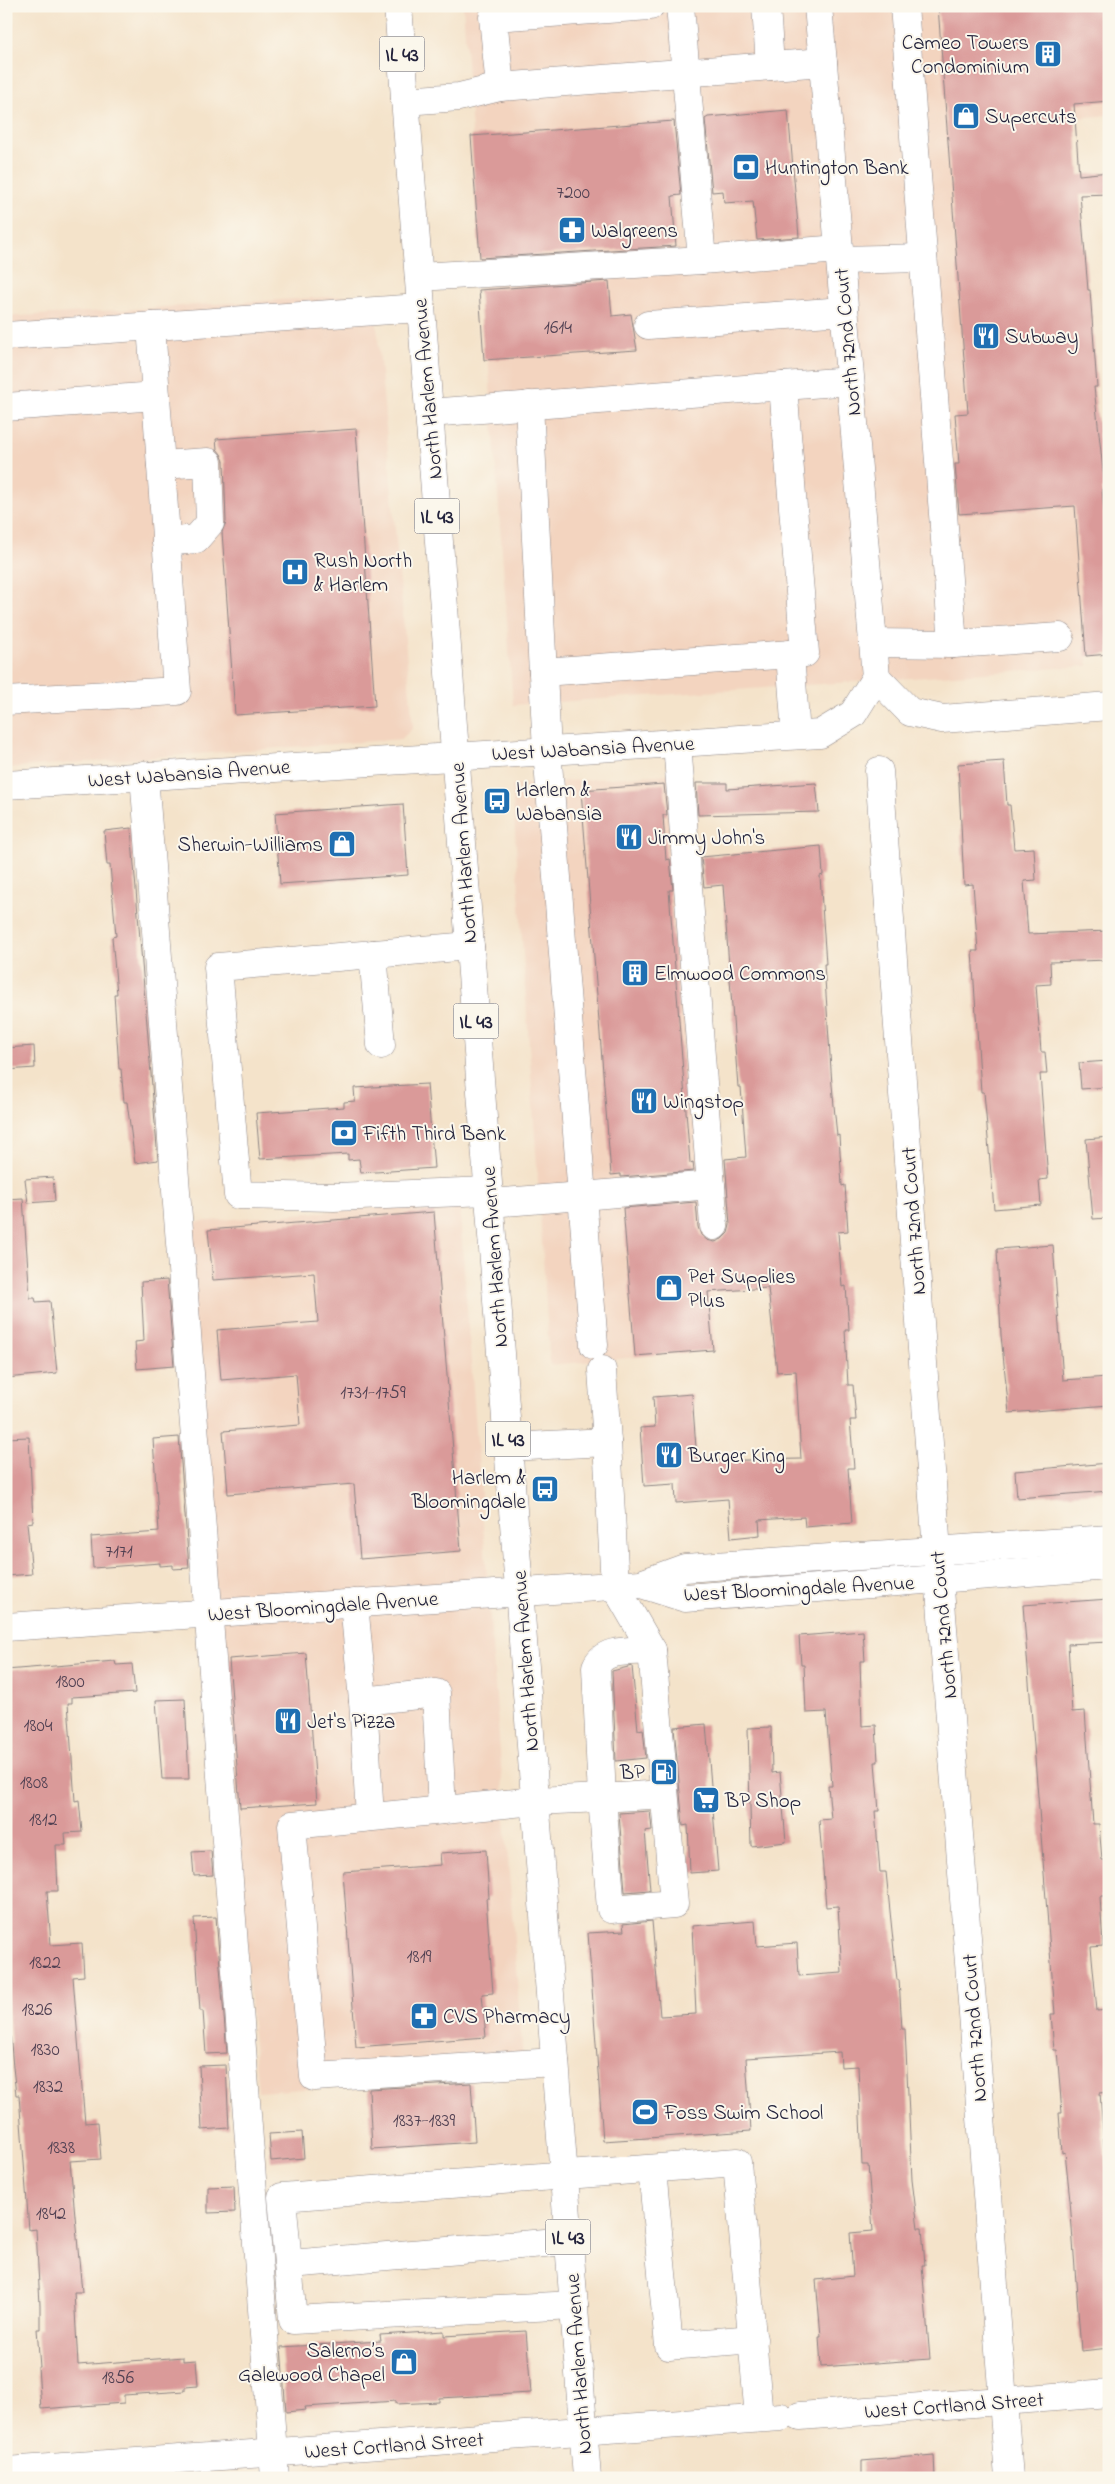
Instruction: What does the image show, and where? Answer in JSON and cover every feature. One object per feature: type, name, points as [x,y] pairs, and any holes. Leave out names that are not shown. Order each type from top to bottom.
[{"type":"street","name":"North Harlem Avenue","points":[[398,6],[587,2478]]},
{"type":"street","points":[[500,87],[493,17],[650,6]]},
{"type":"street","points":[[680,6],[702,260]]},
{"type":"street","points":[[766,6],[770,66]]},
{"type":"street","name":"North 72nd Court","points":[[818,6],[876,677]]},
{"type":"street","points":[[904,6],[953,644]]},
{"type":"street","points":[[405,101],[459,97],[500,87],[823,62]]},
{"type":"street","points":[[419,277],[702,260],[839,255],[924,258]]},
{"type":"street","points":[[6,336],[420,308]]},
{"type":"street","points":[[648,325],[844,311]]},
{"type":"street","points":[[6,701],[177,691],[151,326]]},
{"type":"street","points":[[429,413],[850,381]]},
{"type":"street","points":[[543,672],[805,653],[783,386]]},
{"type":"street","points":[[6,407],[156,396]]},
{"type":"street","points":[[529,405],[547,750],[582,1196],[607,1442],[628,1585],[652,1650],[674,1904],[611,1909],[602,1798],[596,1667],[599,1660],[606,1654],[652,1650]]},
{"type":"street","points":[[161,465],[208,462],[210,524],[196,539],[166,542]]},
{"type":"street","points":[[873,643],[953,644],[1060,637]]},
{"type":"street","points":[[790,654],[796,735]]},
{"type":"street","points":[[876,677],[910,712],[942,719],[1109,706]]},
{"type":"street","name":"West Wabansia Avenue","points":[[6,785],[820,734],[853,714],[876,677]]},
{"type":"street","points":[[677,743],[714,1226]]},
{"type":"street","name":"North 72nd Court","points":[[879,772],[1009,2478]]},
{"type":"street","points":[[144,775],[274,2466]]},
{"type":"street","points":[[470,946],[218,968],[238,1195],[334,1197],[582,1196],[711,1185]]},
{"type":"street","points":[[373,954],[381,1045]]},
{"type":"street","points":[[508,1447],[607,1442]]},
{"type":"street","name":"West Bloomingdale Avenue","points":[[6,1628],[628,1585],[685,1568],[1109,1539]]},
{"type":"street","name":"West Bloomingdale Avenue","points":[[628,1585],[686,1598],[1109,1566]]},
{"type":"street","points":[[354,1603],[363,1701],[370,1818]]},
{"type":"street","points":[[363,1701],[436,1693],[442,1810]]},
{"type":"street","points":[[555,2062],[314,2077],[292,1825],[535,1801],[664,1794]]},
{"type":"street","points":[[574,2305],[293,2320],[290,2264],[282,2197],[564,2177],[737,2162],[752,2339],[780,2417]]},
{"type":"street","points":[[652,2169],[669,2346],[752,2339]]},
{"type":"street","points":[[290,2264],[569,2241]]},
{"type":"street","name":"West Cortland Street","points":[[6,2471],[274,2466],[583,2432],[1109,2393]]},
{"type":"shaded area","points":[[463,6],[1109,6],[1109,115],[1043,121],[1088,666],[513,705]]},
{"type":"shaded area","points":[[374,294],[413,728],[401,739],[6,768],[6,317]]},
{"type":"shaded area","name":"Elmwood Commons","points":[[669,774],[717,1350],[550,1365],[512,785]]},
{"type":"shaded area","points":[[459,1201],[524,2074],[258,2092],[184,1223]]},
{"type":"building","points":[[938,6],[1109,6],[1109,101],[1074,104],[1079,175],[1109,172],[1109,194],[1080,195],[1088,290],[1090,290],[1097,387],[1094,387],[1105,489],[1102,489],[1109,567],[1109,654],[1086,656],[1075,506],[959,514],[955,464],[959,464],[955,414],[968,413]]},
{"type":"building","name":"Huntington Bank","points":[[788,110],[799,237],[757,240],[753,201],[724,203],[723,191],[712,192],[705,119],[708,117]]},
{"type":"building","name":"Walgreens","points":[[674,121],[681,195],[672,196],[676,246],[480,258],[471,136]]},
{"type":"building","points":[[609,281],[612,316],[631,314],[637,350],[484,360],[479,290]]},
{"type":"building","name":"Rush North & Harlem","points":[[356,429],[375,706],[235,715],[222,532],[226,522],[224,461],[217,449],[216,439]]},
{"type":"building","points":[[1004,761],[1007,805],[1010,805],[1014,849],[1034,848],[1036,880],[1024,881],[1028,934],[1109,931],[1109,960],[1050,962],[1051,984],[1036,985],[1041,1052],[1045,1052],[1047,1074],[1040,1074],[1048,1179],[1039,1180],[1041,1205],[994,1209],[984,1092],[981,1092],[972,951],[978,951],[973,884],[964,885],[958,764]]},
{"type":"building","points":[[696,783],[727,783],[727,789],[816,783],[819,812],[698,815]]},
{"type":"building","name":"Elmwood Commons","points":[[664,784],[667,815],[663,815],[666,860],[670,859],[673,890],[669,890],[690,1163],[693,1162],[694,1171],[621,1177],[621,1174],[611,1175],[581,790]]},
{"type":"building","name":"Sherwin-Williams","points":[[403,804],[408,875],[280,884],[275,813]]},
{"type":"building","points":[[131,828],[158,1160],[135,1163],[127,1102],[124,1102],[121,1069],[119,1069],[114,994],[117,994],[112,937],[116,936],[110,865],[107,865],[104,831]]},
{"type":"building","points":[[821,846],[823,875],[820,876],[826,964],[824,964],[832,1085],[837,1136],[839,1135],[842,1186],[845,1185],[848,1231],[838,1232],[842,1287],[846,1286],[849,1330],[845,1330],[848,1385],[853,1385],[856,1420],[850,1420],[854,1468],[848,1468],[852,1523],[805,1527],[804,1517],[759,1520],[760,1535],[731,1538],[728,1499],[676,1503],[675,1484],[644,1486],[640,1428],[655,1427],[653,1397],[692,1394],[697,1461],[801,1459],[796,1371],[777,1372],[768,1288],[708,1292],[713,1350],[635,1356],[623,1208],[696,1202],[698,1227],[701,1235],[707,1240],[715,1242],[722,1239],[728,1233],[730,1225],[725,1159],[746,1157],[741,1087],[738,1087],[723,885],[704,887],[701,857]]},
{"type":"building","points":[[34,1046],[35,1068],[6,1070],[6,1048]]},
{"type":"building","points":[[1109,1061],[1109,1087],[1081,1089],[1079,1063]]},
{"type":"building","name":"Fifth Third Bank","points":[[427,1084],[434,1168],[361,1173],[359,1159],[348,1160],[348,1154],[260,1159],[256,1113],[344,1107],[344,1102],[355,1101],[354,1088]]},
{"type":"building","points":[[1109,1137],[1109,1218],[1093,1219],[1086,1139]]},
{"type":"building","points":[[53,1177],[55,1201],[28,1203],[25,1179]]},
{"type":"building","points":[[23,1198],[30,1298],[35,1298],[36,1302],[50,1301],[57,1373],[6,1378],[6,1199]]},
{"type":"building","points":[[434,1212],[461,1551],[360,1559],[354,1484],[228,1494],[223,1431],[300,1425],[296,1374],[221,1380],[217,1330],[318,1322],[314,1273],[213,1280],[208,1230]]},
{"type":"building","points":[[1053,1245],[1063,1380],[1109,1377],[1109,1405],[1009,1413],[1001,1335],[997,1249]]},
{"type":"building","points":[[167,1280],[174,1366],[137,1369],[135,1342],[144,1341],[141,1282]]},
{"type":"building","points":[[29,1437],[33,1522],[27,1523],[32,1574],[6,1576],[6,1438]]},
{"type":"building","points":[[179,1437],[189,1568],[173,1569],[173,1565],[160,1566],[160,1563],[93,1568],[91,1537],[159,1532],[153,1439]]},
{"type":"building","points":[[1109,1463],[1109,1491],[1017,1498],[1015,1471]]},
{"type":"building","points":[[1109,1599],[1109,1642],[1068,1644],[1072,1712],[1085,1711],[1093,1824],[1099,1824],[1102,1860],[1107,1860],[1109,1889],[1109,1896],[1100,1896],[1103,1946],[1091,1947],[1097,2011],[1109,2010],[1109,2092],[1100,2093],[1106,2167],[1109,2167],[1109,2348],[1081,2351],[1070,2200],[1065,2152],[1062,2153],[1059,2113],[1062,2113],[1057,2050],[1054,2050],[1051,2014],[1055,2014],[1023,1605]]},
{"type":"building","points":[[863,1631],[865,1661],[860,1661],[862,1726],[876,1725],[878,1762],[875,1762],[879,1811],[875,1811],[880,1872],[886,1872],[897,1980],[899,1980],[902,2029],[905,2029],[912,2180],[918,2228],[922,2228],[925,2265],[922,2265],[930,2359],[821,2367],[819,2336],[821,2336],[816,2280],[853,2276],[850,2233],[873,2231],[868,2165],[862,2165],[858,2066],[841,2067],[840,2052],[746,2058],[751,2131],[603,2141],[588,1933],[624,1931],[623,1924],[652,1921],[660,2016],[696,2014],[692,1926],[755,1921],[757,1946],[797,1943],[799,1976],[842,1973],[838,1906],[826,1907],[819,1820],[831,1819],[828,1786],[832,1786],[826,1712],[806,1713],[804,1665],[801,1665],[799,1636]]},
{"type":"building","points":[[306,1653],[317,1803],[240,1808],[229,1659]]},
{"type":"building","points":[[115,1661],[116,1665],[132,1664],[135,1693],[72,1697],[72,1703],[68,1703],[75,1801],[79,1800],[82,1832],[65,1833],[66,1845],[56,1845],[58,1891],[47,1891],[51,1945],[82,1943],[84,1976],[73,1977],[85,2123],[98,2122],[101,2159],[70,2161],[82,2292],[74,2292],[78,2365],[183,2357],[183,2361],[196,2360],[198,2386],[185,2387],[185,2391],[124,2395],[124,2403],[41,2409],[37,2329],[40,2329],[40,2305],[36,2229],[29,2230],[19,2095],[16,2095],[6,1986],[6,1670]]},
{"type":"building","points":[[632,1666],[638,1730],[643,1729],[646,1758],[616,1761],[612,1671]]},
{"type":"building","points":[[185,1699],[189,1779],[162,1779],[156,1700]]},
{"type":"building","points":[[706,1724],[718,1871],[690,1873],[688,1825],[683,1826],[674,1727]]},
{"type":"building","points":[[771,1727],[772,1773],[780,1772],[786,1842],[751,1846],[748,1728]]},
{"type":"building","points":[[650,1811],[652,1830],[645,1831],[650,1890],[625,1892],[619,1813]]},
{"type":"building","name":"CVS Pharmacy","points":[[486,1850],[489,1898],[486,1898],[493,1993],[482,1994],[486,2037],[356,2047],[343,1872],[441,1865],[440,1853]]},
{"type":"building","points":[[211,1851],[213,1875],[194,1876],[192,1852]]},
{"type":"building","points":[[216,1917],[227,2053],[206,2054],[203,2011],[200,2011],[194,1918]]},
{"type":"building","points":[[226,2065],[229,2128],[202,2130],[199,2066]]},
{"type":"building","points":[[471,2083],[475,2142],[372,2149],[369,2089]]},
{"type":"building","points":[[302,2132],[304,2158],[271,2161],[269,2134]]},
{"type":"building","points":[[234,2186],[235,2212],[208,2213],[208,2187]]},
{"type":"building","name":"Salerno’s Galewood Chapel","points":[[444,2331],[444,2336],[526,2331],[531,2393],[439,2398],[439,2402],[396,2404],[396,2401],[305,2407],[306,2410],[286,2412],[281,2347],[381,2341],[380,2335]]},
{"type":"building","points":[[934,2455],[935,2478],[862,2478],[862,2461]]},
{"type":"place","name":"Cameo Towers Condominium","points":[[1048,54]]},
{"type":"place","name":"Supercuts","points":[[966,116]]},
{"type":"place","name":"Huntington Bank","points":[[746,167]]},
{"type":"place","name":"Walgreens","points":[[572,230]]},
{"type":"place","name":"Subway","points":[[986,336]]},
{"type":"place","name":"Rush North & Harlem","points":[[295,572]]},
{"type":"place","name":"Harlem & Wabansia","points":[[497,801]]},
{"type":"place","name":"Jimmy John's","points":[[629,837]]},
{"type":"place","name":"Sherwin-Williams","points":[[342,844]]},
{"type":"place","name":"Elmwood Commons","points":[[635,973]]},
{"type":"place","name":"Wingstop","points":[[644,1101]]},
{"type":"place","name":"Fifth Third Bank","points":[[344,1133]]},
{"type":"place","name":"Pet Supplies Plus","points":[[669,1288]]},
{"type":"place","name":"Burger King","points":[[669,1455]]},
{"type":"place","name":"Harlem & Bloomingdale","points":[[545,1489]]},
{"type":"place","name":"Jet's Pizza","points":[[288,1721]]},
{"type":"place","name":"BP","points":[[664,1772]]},
{"type":"place","name":"BP Shop","points":[[706,1800]]},
{"type":"place","name":"CVS Pharmacy","points":[[424,2016]]},
{"type":"place","name":"Foss Swim School","points":[[645,2112]]},
{"type":"place","name":"Salerno’s Galewood Chapel","points":[[404,2362]]}]
